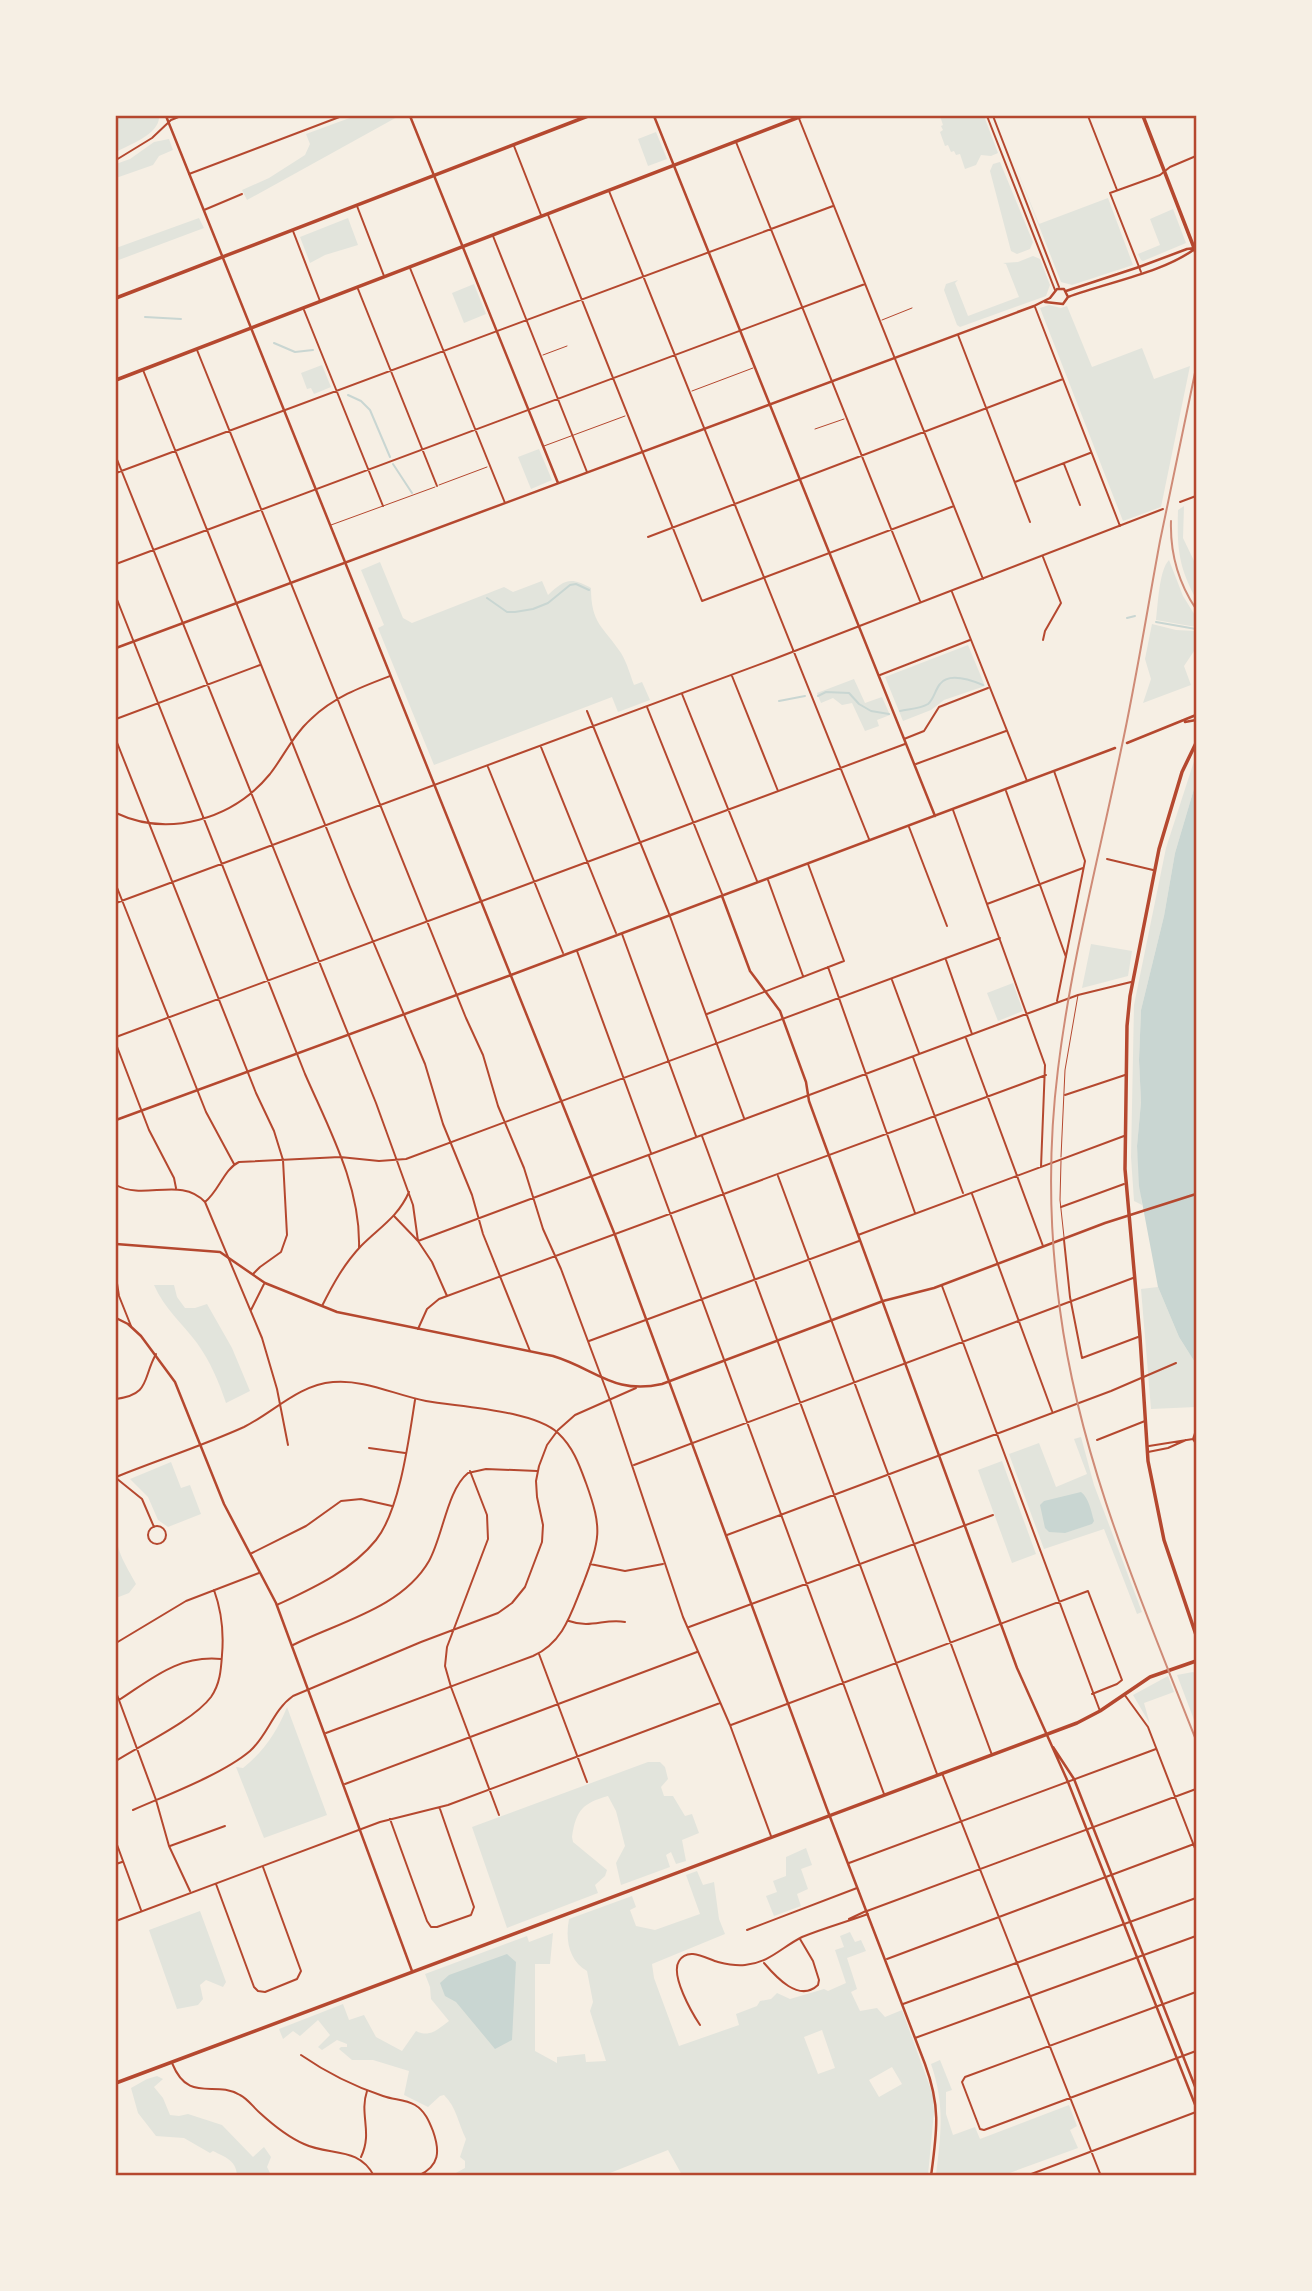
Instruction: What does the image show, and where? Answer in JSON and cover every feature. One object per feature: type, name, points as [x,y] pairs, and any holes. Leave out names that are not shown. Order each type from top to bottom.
[{"type":"main road","points":[[116,298],[588,116]]},
{"type":"main road","points":[[116,380],[799,116]]},
{"type":"main road","points":[[1143,116],[1196,250]]},
{"type":"main road","points":[[1196,743],[1182,772],[1154,871],[1133,982],[1128,1011],[1125,1136],[1125,1184],[1140,1337],[1147,1449],[1161,1530],[1196,1635]]},
{"type":"main road","points":[[116,2083],[1077,1723],[1100,1711],[1150,1677],[1196,1661]]},
{"type":"street","points":[[166,116],[592,1176],[903,2004],[936,2096],[938,2120],[931,2175]]},
{"type":"street","points":[[116,160],[181,116]]},
{"type":"street","points":[[189,174],[342,116]]},
{"type":"street","points":[[410,116],[558,483]]},
{"type":"street","points":[[654,116],[935,816]]},
{"type":"street","points":[[799,116],[983,579]]},
{"type":"street","points":[[987,116],[1055,290]]},
{"type":"street","points":[[992,116],[1060,288],[1066,291],[1187,249],[1196,250]]},
{"type":"street","points":[[1088,116],[1117,191]]},
{"type":"street","points":[[736,141],[921,603]]},
{"type":"street","points":[[513,144],[541,216]]},
{"type":"street","points":[[1141,273],[1110,193],[1196,156]]},
{"type":"street","points":[[608,190],[869,841]]},
{"type":"street","points":[[203,210],[242,194]]},
{"type":"street","points":[[357,206],[384,277]]},
{"type":"street","points":[[116,473],[833,206]]},
{"type":"street","points":[[547,214],[702,601],[954,506]]},
{"type":"street","points":[[293,230],[321,302]]},
{"type":"street","points":[[492,236],[587,472]]},
{"type":"street","points":[[1042,303],[1063,304],[1068,297],[1141,273],[1196,250]]},
{"type":"street","points":[[410,267],[505,503]]},
{"type":"street","points":[[116,564],[865,284]]},
{"type":"street","points":[[357,288],[437,486]]},
{"type":"street","points":[[116,648],[1042,303],[1060,288]]},
{"type":"street","points":[[1066,291],[1068,297]]},
{"type":"street","points":[[1052,296],[1055,302]]},
{"type":"street","points":[[1034,306],[1120,526]]},
{"type":"street","points":[[304,309],[383,506]]},
{"type":"street","points":[[957,334],[1030,522]]},
{"type":"street","points":[[197,349],[483,1055],[504,1123],[521,1160],[542,1229],[556,1257],[610,1400],[664,1563],[688,1628],[730,1725],[771,1836]]},
{"type":"street","points":[[143,370],[291,741],[429,1076],[450,1142],[469,1185],[489,1251],[502,1277],[530,1352]]},
{"type":"street","points":[[648,537],[1063,379]]},
{"type":"street","points":[[1015,482],[1091,452]]},
{"type":"street","points":[[116,457],[397,1160],[416,1218],[418,1241]]},
{"type":"street","points":[[1063,463],[1080,505]]},
{"type":"street","points":[[1180,502],[1196,496]]},
{"type":"street","points":[[116,903],[859,627],[1163,509]]},
{"type":"street","points":[[1043,556],[1061,603],[1045,631],[1043,640]]},
{"type":"street","points":[[951,591],[1027,781]]},
{"type":"street","points":[[116,597],[340,1157],[355,1201],[359,1248]]},
{"type":"street","points":[[879,676],[971,640]]},
{"type":"street","points":[[116,719],[261,664]]},
{"type":"street","points":[[731,675],[778,791]]},
{"type":"street","points":[[116,813],[148,822],[178,823],[205,819],[231,808],[251,794],[272,771],[291,741],[311,718],[338,698],[391,676]]},
{"type":"street","points":[[904,739],[924,731],[933,714],[941,706],[989,687]]},
{"type":"street","points":[[682,693],[757,882]]},
{"type":"street","points":[[646,706],[750,971],[776,1002],[783,1019],[829,1155],[1001,1624],[1087,1829],[1196,2107]]},
{"type":"street","points":[[587,711],[670,915],[744,1120]]},
{"type":"street","points":[[1127,743],[1196,718]]},
{"type":"street","points":[[914,765],[1007,730]]},
{"type":"street","points":[[116,740],[247,1072],[274,1131],[283,1160],[286,1243],[278,1255],[252,1275]]},
{"type":"street","points":[[116,1037],[906,744]]},
{"type":"street","points":[[541,746],[617,935]]},
{"type":"street","points":[[116,1120],[1115,748]]},
{"type":"street","points":[[487,766],[563,955]]},
{"type":"street","points":[[1054,771],[1083,854],[1084,868],[1057,1002]]},
{"type":"street","points":[[1005,789],[1066,958]]},
{"type":"street","points":[[953,809],[1045,1065],[1041,1167]]},
{"type":"street","points":[[909,826],[947,926]]},
{"type":"street","points":[[1107,859],[1154,871]]},
{"type":"street","points":[[705,1014],[844,961],[808,863]]},
{"type":"street","points":[[987,904],[1084,868]]},
{"type":"street","points":[[767,879],[803,976]]},
{"type":"street","points":[[116,885],[210,1121],[234,1164]]},
{"type":"street","points":[[621,933],[696,1137]]},
{"type":"street","points":[[205,1202],[215,1193],[234,1164],[246,1161],[340,1157],[379,1161],[406,1159],[999,938]]},
{"type":"street","points":[[576,950],[670,1214],[884,1794]]},
{"type":"street","points":[[945,959],[972,1034]]},
{"type":"street","points":[[828,967],[915,1214]]},
{"type":"street","points":[[892,979],[919,1054]]},
{"type":"street","points":[[418,1241],[1057,1002],[1133,982]]},
{"type":"street","points":[[966,1037],[1044,1247]]},
{"type":"street","points":[[116,1044],[155,1142],[171,1171],[176,1189]]},
{"type":"street","points":[[913,1056],[964,1195]]},
{"type":"street","points":[[418,1328],[431,1304],[447,1296],[1046,1074]]},
{"type":"street","points":[[1065,1095],[1126,1075]]},
{"type":"street","points":[[702,1135],[896,1663],[981,1869],[1101,2175]]},
{"type":"street","points":[[858,1235],[1125,1136]]},
{"type":"street","points":[[777,1175],[992,1755]]},
{"type":"street","points":[[1060,1207],[1125,1184]]},
{"type":"street","points":[[116,1185],[135,1191],[192,1191],[205,1202],[268,1356],[288,1445]]},
{"type":"street","points":[[322,1307],[337,1278],[359,1248],[402,1208],[409,1192]]},
{"type":"street","points":[[971,1193],[1053,1413]]},
{"type":"street","points":[[134,1810],[240,1759],[261,1739],[284,1703],[293,1696],[503,1610],[519,1597],[543,1536],[543,1519],[536,1493],[538,1471],[547,1444],[575,1415],[636,1388],[670,1381],[883,1301],[942,1285],[1128,1215],[1196,1194]]},
{"type":"street","points":[[394,1216],[418,1241],[432,1262],[447,1296]]},
{"type":"street","points":[[1064,1239],[1071,1301],[1082,1358],[1140,1337]]},
{"type":"street","points":[[589,1342],[860,1241]]},
{"type":"street","points":[[116,1256],[116,1244],[212,1250],[228,1257],[265,1283],[322,1307],[571,1362],[613,1383],[636,1388]]},
{"type":"street","points":[[116,1277],[119,1296],[132,1327],[156,1354],[182,1396],[224,1504],[278,1605],[412,1971]]},
{"type":"street","points":[[633,1465],[1134,1277]]},
{"type":"street","points":[[251,1310],[265,1283]]},
{"type":"street","points":[[942,1285],[1100,1711]]},
{"type":"street","points":[[116,1318],[132,1327]]},
{"type":"street","points":[[116,1399],[135,1395],[142,1389],[156,1354]]},
{"type":"street","points":[[726,1535],[1143,1379],[1175,1363]]},
{"type":"street","points":[[154,1527],[142,1499],[116,1477],[243,1427],[307,1388],[331,1382],[355,1383],[415,1399],[528,1417],[542,1422],[556,1432],[576,1456],[596,1511],[598,1538],[569,1621],[554,1643],[539,1653],[326,1733]]},
{"type":"street","points":[[278,1605],[327,1580],[358,1558],[380,1535],[393,1506],[406,1454],[415,1399]]},
{"type":"street","points":[[1097,1440],[1146,1421]]},
{"type":"street","points":[[1196,1430],[1193,1439],[1196,1444]]},
{"type":"street","points":[[1147,1449],[1168,1448],[1193,1439]]},
{"type":"street","points":[[369,1448],[406,1454]]},
{"type":"street","points":[[293,1646],[386,1602],[413,1582],[434,1550],[459,1482],[470,1471],[538,1471]]},
{"type":"street","points":[[470,1471],[487,1515],[488,1539],[453,1630],[445,1658],[446,1673],[499,1815]]},
{"type":"street","points":[[250,1554],[306,1526],[341,1502],[360,1499],[393,1506]]},
{"type":"street","points":[[688,1628],[993,1515]]},
{"type":"street","points":[[154,1527],[160,1527],[166,1533],[162,1543],[156,1544],[149,1539],[149,1533],[154,1527]]},
{"type":"street","points":[[590,1564],[625,1570],[664,1563]]},
{"type":"street","points":[[116,1643],[174,1607],[260,1573]]},
{"type":"street","points":[[116,1761],[196,1712],[206,1702],[219,1680],[222,1620],[214,1590]]},
{"type":"street","points":[[730,1725],[1088,1591],[1122,1680],[1092,1693]]},
{"type":"street","points":[[569,1621],[591,1625],[614,1620],[625,1622]]},
{"type":"street","points":[[344,1784],[698,1652]]},
{"type":"street","points":[[539,1653],[587,1782]]},
{"type":"street","points":[[118,1700],[184,1661],[222,1659]]},
{"type":"street","points":[[116,1692],[156,1800],[169,1846],[190,1893]]},
{"type":"street","points":[[1124,1694],[1141,1715],[1196,1851]]},
{"type":"street","points":[[116,1921],[361,1829],[390,1819],[439,1808],[489,1790],[720,1703]]},
{"type":"street","points":[[1051,1745],[1074,1779],[1196,2089]]},
{"type":"street","points":[[848,1863],[1156,1749]]},
{"type":"street","points":[[700,2025],[683,1995],[677,1968],[681,1957],[696,1954],[720,1963],[743,1965],[764,1962],[800,1938],[1196,1789]]},
{"type":"street","points":[[390,1819],[429,1925],[437,1927],[471,1915],[474,1907],[439,1808]]},
{"type":"street","points":[[169,1846],[225,1826]]},
{"type":"street","points":[[116,1842],[142,1911]]},
{"type":"street","points":[[886,1959],[1194,1844]]},
{"type":"street","points":[[116,1864],[123,1862]]},
{"type":"street","points":[[216,1883],[255,1989],[262,1992],[280,1986],[297,1979],[301,1971],[262,1866]]},
{"type":"street","points":[[747,1930],[858,1888]]},
{"type":"street","points":[[903,2004],[1196,1898]]},
{"type":"street","points":[[915,2038],[1196,1936]]},
{"type":"street","points":[[764,1962],[776,1977],[789,1986],[804,1991],[813,1989],[818,1985],[817,1973],[800,1938]]},
{"type":"street","points":[[1196,1992],[962,2080],[982,2130],[1196,2051]]},
{"type":"street","points":[[301,2055],[329,2074],[367,2090],[412,2103],[426,2117],[438,2144],[438,2154],[431,2169],[418,2175]]},
{"type":"street","points":[[172,2063],[180,2078],[190,2086],[205,2090],[227,2090],[238,2094],[301,2143],[360,2158],[374,2175]]},
{"type":"street","points":[[360,2158],[367,2141],[363,2108],[367,2090]]},
{"type":"street","points":[[1026,2175],[1196,2112]]},
{"type":"street","points":[[1191,2175],[1196,2173]]},
{"type":"lane","points":[[880,321],[912,308]]},
{"type":"lane","points":[[541,356],[567,346]]},
{"type":"lane","points":[[689,392],[755,367]]},
{"type":"lane","points":[[543,446],[627,415]]},
{"type":"lane","points":[[815,429],[846,418]]},
{"type":"lane","points":[[330,526],[490,466]]},
{"type":"lane","points":[[1064,1239],[1060,1207],[1061,1121],[1065,1070],[1078,995]]},
{"type":"shaded area","points":[[116,116],[159,116],[150,133],[116,152]]},
{"type":"shaded area","points":[[355,116],[399,116],[247,200],[242,190],[269,178],[305,155],[310,144],[306,134]]},
{"type":"shaded area","points":[[940,116],[984,116],[998,153],[991,156],[981,155],[976,165],[965,169],[960,154],[956,155],[948,145],[945,146],[940,132],[943,125]]},
{"type":"shaded area","points":[[656,132],[667,159],[648,166],[638,139]]},
{"type":"shaded area","points":[[169,139],[173,150],[159,156],[153,165],[116,178],[116,164],[130,159],[154,142]]},
{"type":"shaded area","points":[[1012,157],[1039,224],[1108,198],[1133,265],[1072,285],[1061,282]]},
{"type":"shaded area","points":[[1000,162],[1033,242],[1030,249],[1017,254],[1011,251],[990,171],[993,164]]},
{"type":"shaded area","points":[[1173,209],[1186,243],[1141,260],[1138,254],[1160,245],[1150,219]]},
{"type":"shaded area","points":[[199,218],[204,228],[116,261],[116,248]]},
{"type":"shaded area","points":[[348,218],[358,245],[325,255],[310,263],[300,237]]},
{"type":"shaded area","points":[[1033,256],[1040,259],[1050,285],[1046,296],[960,327],[957,325],[944,290],[946,284],[958,280],[955,283],[968,316],[1019,297],[1006,264],[1003,263],[1018,262]]},
{"type":"shaded area","points":[[474,284],[486,314],[464,323],[452,293]]},
{"type":"shaded area","points":[[1049,305],[1061,308],[1067,306],[1092,367],[1142,348],[1154,379],[1190,366],[1161,507],[1123,521],[1040,308]]},
{"type":"shaded area","points":[[322,365],[331,387],[314,394],[311,388],[307,389],[301,373]]},
{"type":"shaded area","points":[[539,449],[552,480],[531,489],[518,457]]},
{"type":"shaded area","points":[[1184,506],[1183,538],[1196,565],[1196,599],[1185,576],[1179,546],[1178,510]]},
{"type":"shaded area","points":[[1169,560],[1183,596],[1196,617],[1196,627],[1156,620],[1161,579]]},
{"type":"shaded area","points":[[380,562],[403,618],[412,623],[504,587],[513,592],[542,581],[548,595],[568,581],[584,584],[591,588],[596,617],[621,653],[634,685],[642,682],[650,700],[618,712],[612,697],[434,765],[378,628],[384,625],[361,570]]},
{"type":"shaded area","points":[[1152,624],[1176,630],[1196,631],[1196,648],[1184,666],[1191,685],[1143,703],[1151,679],[1145,659]]},
{"type":"shaded area","points":[[968,645],[985,686],[944,700],[931,710],[903,721],[885,677]]},
{"type":"shaded area","points":[[854,679],[865,703],[882,697],[890,715],[877,720],[879,726],[865,731],[852,703],[842,705],[833,698],[821,703],[817,693]]},
{"type":"shaded area","points":[[1196,755],[1196,782],[1175,853],[1164,916],[1141,1010],[1141,1102],[1137,1146],[1142,1205],[1134,1201],[1131,1157],[1134,1005],[1166,848]]},
{"type":"shaded area","points":[[1196,782],[1196,1364],[1179,1337],[1158,1287],[1139,1186],[1137,1146],[1141,1102],[1141,1010],[1164,916],[1175,853]]},
{"type":"shaded area","points":[[1091,944],[1132,951],[1128,976],[1082,988]]},
{"type":"shaded area","points":[[1013,983],[1023,1011],[998,1021],[987,993]]},
{"type":"shaded area","points":[[154,1285],[174,1285],[177,1297],[185,1308],[207,1304],[232,1348],[250,1391],[226,1403],[202,1350],[168,1308]]},
{"type":"shaded area","points":[[1158,1287],[1179,1337],[1196,1364],[1196,1407],[1151,1409],[1141,1289]]},
{"type":"shaded area","points":[[1081,1437],[1094,1485],[1142,1612],[1137,1614],[1104,1529],[1044,1549],[1009,1454],[1039,1443],[1056,1487],[1087,1474],[1074,1439]]},
{"type":"shaded area","points":[[1002,1461],[1036,1554],[1012,1563],[978,1470]]},
{"type":"shaded area","points":[[171,1462],[181,1488],[190,1485],[201,1514],[168,1527],[158,1520],[148,1497],[130,1479]]},
{"type":"shaded area","points":[[1081,1492],[1089,1505],[1094,1521],[1092,1524],[1065,1533],[1049,1532],[1045,1528],[1040,1505],[1044,1501]]},
{"type":"shaded area","points":[[116,1538],[125,1564],[136,1584],[129,1593],[116,1598]]},
{"type":"shaded area","points":[[1193,1672],[1196,1674],[1196,1725],[1177,1675]]},
{"type":"shaded area","points":[[1168,1676],[1174,1692],[1144,1703],[1150,1724],[1133,1695]]},
{"type":"shaded area","points":[[287,1707],[327,1815],[264,1838],[236,1767],[243,1768],[264,1748]]},
{"type":"shaded area","points":[[648,1762],[660,1762],[665,1767],[668,1779],[661,1787],[664,1796],[673,1796],[685,1816],[692,1814],[699,1833],[682,1840],[686,1861],[676,1864],[671,1852],[666,1855],[670,1867],[621,1885],[616,1863],[625,1846],[616,1811],[608,1796],[599,1799],[582,1809],[572,1837],[573,1842],[607,1870],[605,1876],[595,1885],[598,1893],[507,1928],[472,1827]]},
{"type":"shaded area","points":[[806,1848],[812,1865],[801,1869],[808,1889],[797,1894],[801,1906],[774,1916],[766,1896],[777,1892],[773,1881],[786,1876],[786,1857]]},
{"type":"shaded area","points":[[697,1871],[703,1885],[714,1882],[719,1919],[725,1934],[652,1964],[654,1978],[679,2046],[739,2025],[736,2014],[757,2006],[760,2001],[771,1999],[777,1993],[790,1999],[824,1989],[828,1991],[846,1983],[835,1950],[844,1947],[840,1936],[850,1932],[855,1942],[861,1940],[866,1951],[847,1958],[857,1989],[851,1992],[860,2011],[877,2008],[885,2017],[902,2010],[933,2095],[928,2175],[682,2175],[668,2150],[605,2175],[452,2175],[465,2168],[465,2161],[460,2157],[466,2139],[455,2110],[444,2095],[428,2107],[404,2095],[409,2071],[373,2060],[352,2060],[339,2049],[347,2047],[347,2044],[337,2040],[322,2050],[318,2047],[330,2035],[318,2020],[300,2036],[293,2031],[283,2039],[279,2029],[343,2004],[349,2020],[364,2015],[376,2037],[402,2051],[416,2031],[430,2033],[449,2021],[431,1999],[425,1974],[527,1936],[529,1942],[553,1933],[550,1964],[535,1964],[535,2051],[557,2063],[557,2057],[585,2054],[586,2062],[606,2061],[590,2011],[593,2002],[587,1971],[576,1962],[570,1949],[569,1919],[632,1896],[636,1907],[630,1910],[636,1926],[655,1930],[700,1914],[686,1875]],"holes":[[[822,2030],[835,2068],[818,2074],[804,2037]],[[892,2067],[902,2084],[879,2097],[869,2080]]]},
{"type":"shaded area","points":[[200,1911],[226,1982],[223,1987],[206,1980],[200,1985],[203,1999],[198,2005],[177,2009],[149,1930]]},
{"type":"shaded area","points":[[507,1954],[516,1962],[512,2040],[495,2049],[456,2002],[445,1996],[440,1983],[449,1975]]},
{"type":"shaded area","points":[[940,2060],[952,2090],[946,2092],[946,2114],[953,2135],[975,2127],[980,2139],[1069,2105],[1077,2126],[1070,2130],[1078,2148],[1004,2175],[936,2175],[940,2106],[931,2064]]},
{"type":"shaded area","points":[[157,2076],[163,2079],[154,2087],[163,2098],[170,2115],[188,2114],[222,2125],[253,2157],[264,2147],[271,2157],[267,2167],[271,2175],[237,2175],[232,2162],[222,2155],[213,2151],[210,2153],[184,2138],[156,2136],[138,2113],[131,2088]]},
{"type":"waterway","points":[[145,317],[181,319]]},
{"type":"waterway","points":[[274,343],[295,352],[313,350]]},
{"type":"waterway","points":[[348,395],[361,401],[370,410],[390,457]]},
{"type":"waterway","points":[[393,464],[412,493]]},
{"type":"waterway","points":[[487,598],[507,612],[515,612],[548,603],[570,585],[576,584],[589,590]]},
{"type":"waterway","points":[[1127,618],[1135,616]]},
{"type":"waterway","points":[[1156,622],[1196,629]]},
{"type":"waterway","points":[[900,711],[928,704],[940,684],[949,678],[960,678],[983,685]]},
{"type":"waterway","points":[[818,696],[826,692],[849,693],[859,704],[871,711],[889,714]]},
{"type":"waterway","points":[[779,701],[805,696]]},
{"type":"railway","points":[[1196,368],[1126,724],[1070,989],[1055,1099],[1051,1190],[1060,1310],[1082,1421],[1115,1529],[1196,1740]]},
{"type":"railway","points":[[1171,521],[1176,567],[1196,609]]}]
